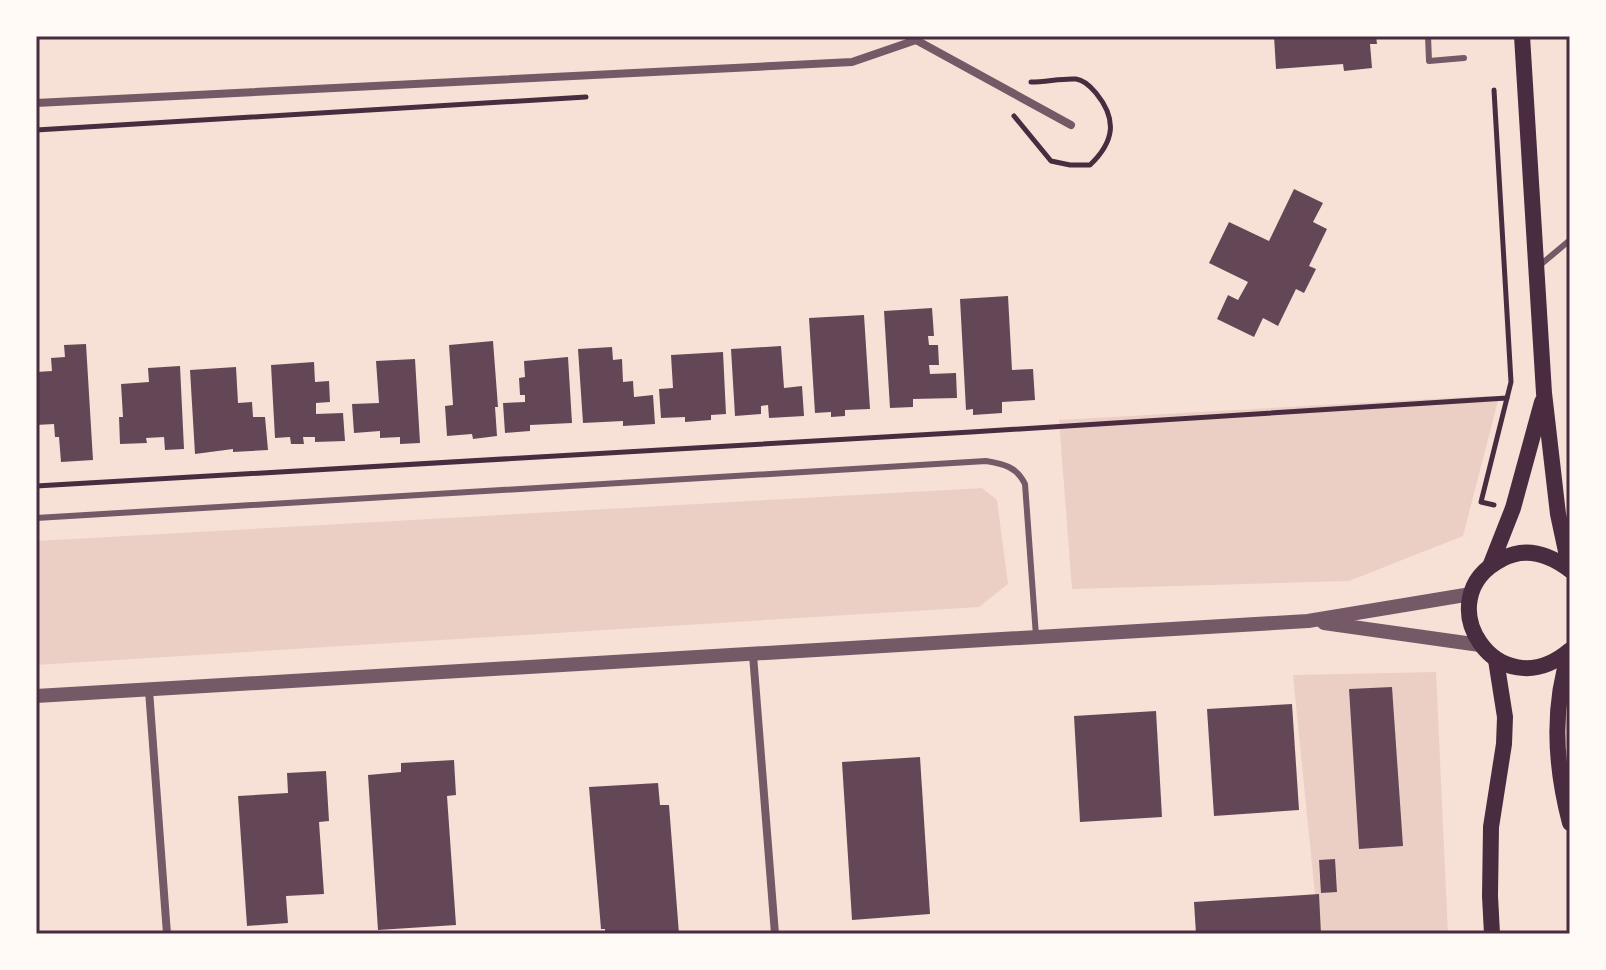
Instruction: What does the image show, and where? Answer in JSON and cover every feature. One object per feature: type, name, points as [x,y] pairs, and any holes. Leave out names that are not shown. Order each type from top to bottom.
[{"type":"main road","points":[[1522,36],[1544,393],[1558,514],[1570,570]]},
{"type":"main road","points":[[1544,393],[1513,508],[1491,564],[1471,594],[1469,612],[1472,629],[1480,645],[1496,660],[1519,668],[1544,667],[1570,651]]},
{"type":"main road","points":[[1491,564],[1510,554],[1531,552],[1552,557],[1570,570]]},
{"type":"main road","points":[[1570,651],[1561,681],[1557,747],[1560,786],[1570,823]]},
{"type":"main road","points":[[1492,934],[1491,827],[1502,761],[1505,717],[1496,660]]},
{"type":"street","points":[[36,103],[852,62],[917,38],[1071,125]]},
{"type":"street","points":[[36,696],[1308,621],[1471,594]]},
{"type":"street","points":[[1308,621],[1480,645]]},
{"type":"street","points":[[753,655],[775,934]]},
{"type":"street","points":[[149,690],[167,934]]},
{"type":"lane","points":[[1428,36],[1429,61],[1464,58]]},
{"type":"lane","points":[[1537,267],[1570,240]]},
{"type":"lane","points":[[36,518],[986,461],[1011,467],[1025,484],[1036,636]]},
{"type":"path","points":[[1494,90],[1511,382],[1481,502],[1500,506]]},
{"type":"path","points":[[36,130],[592,96]]},
{"type":"path","points":[[36,486],[1507,398]]},
{"type":"shaded area","points":[[1499,397],[1463,536],[1349,581],[1072,589],[1059,420]]},
{"type":"shaded area","points":[[982,488],[997,500],[1008,584],[979,607],[36,665],[36,541]]},
{"type":"shaded area","points":[[1436,672],[1448,934],[1319,934],[1293,675]]},
{"type":"building","points":[[1274,36],[1376,36],[1377,44],[1370,44],[1372,68],[1344,71],[1343,64],[1276,69]]},
{"type":"building","points":[[1294,189],[1323,203],[1313,222],[1327,229],[1309,266],[1316,269],[1304,293],[1296,289],[1278,326],[1263,318],[1254,337],[1217,319],[1228,295],[1238,300],[1248,282],[1209,263],[1229,222],[1269,241]]},
{"type":"building","points":[[1008,296],[1012,370],[1033,369],[1035,400],[1002,402],[1002,413],[973,415],[973,409],[966,410],[960,299]]},
{"type":"building","points":[[932,308],[934,336],[928,336],[929,345],[938,345],[939,365],[929,365],[930,374],[956,373],[957,398],[913,399],[913,407],[890,408],[884,311]]},
{"type":"building","points":[[864,315],[870,409],[845,410],[845,416],[831,417],[831,412],[815,413],[809,318]]},
{"type":"building","points":[[493,341],[497,436],[473,439],[472,434],[447,436],[445,406],[453,405],[449,345]]},
{"type":"building","points":[[86,344],[93,460],[61,462],[59,437],[55,437],[54,424],[36,425],[36,372],[52,371],[51,358],[65,357],[64,345]]},
{"type":"building","points":[[781,346],[784,388],[802,386],[804,416],[769,418],[768,405],[761,406],[761,414],[735,416],[731,349]]},
{"type":"building","points":[[612,347],[613,360],[622,359],[623,382],[633,381],[634,397],[653,395],[655,424],[623,426],[623,421],[583,423],[578,349]]},
{"type":"building","points":[[723,352],[726,414],[711,415],[711,420],[685,422],[685,417],[661,418],[659,389],[673,388],[671,355]]},
{"type":"building","points":[[568,357],[572,423],[530,425],[530,431],[505,433],[503,403],[525,402],[525,395],[520,395],[519,378],[525,377],[524,361]]},
{"type":"building","points":[[415,359],[420,443],[400,444],[400,437],[380,438],[380,431],[354,433],[352,404],[379,403],[376,361]]},
{"type":"building","points":[[314,362],[315,382],[329,381],[330,402],[316,403],[316,414],[343,413],[345,441],[315,442],[315,437],[303,437],[304,444],[291,444],[290,437],[275,438],[271,365]]},
{"type":"building","points":[[180,366],[184,449],[165,450],[164,437],[146,438],[147,443],[120,444],[119,417],[123,417],[121,384],[149,382],[148,368]]},
{"type":"building","points":[[236,367],[238,403],[252,402],[253,417],[265,417],[268,450],[233,452],[233,449],[195,454],[190,370]]},
{"type":"building","points":[[1392,687],[1403,846],[1359,849],[1349,689]]},
{"type":"building","points":[[1292,704],[1299,810],[1214,816],[1207,709]]},
{"type":"building","points":[[1156,711],[1162,817],[1080,822],[1074,716]]},
{"type":"building","points":[[920,757],[930,914],[852,920],[842,762]]},
{"type":"building","points":[[454,760],[456,795],[447,796],[456,925],[378,930],[368,775],[401,772],[401,763]]},
{"type":"building","points":[[326,771],[329,821],[319,822],[324,894],[286,896],[288,923],[247,926],[238,796],[288,793],[287,773]]},
{"type":"building","points":[[658,783],[660,805],[669,805],[679,934],[605,934],[605,929],[601,929],[589,787]]},
{"type":"building","points":[[1335,859],[1337,892],[1321,893],[1319,860]]},
{"type":"building","points":[[1319,894],[1321,934],[1196,934],[1194,902]]}]
